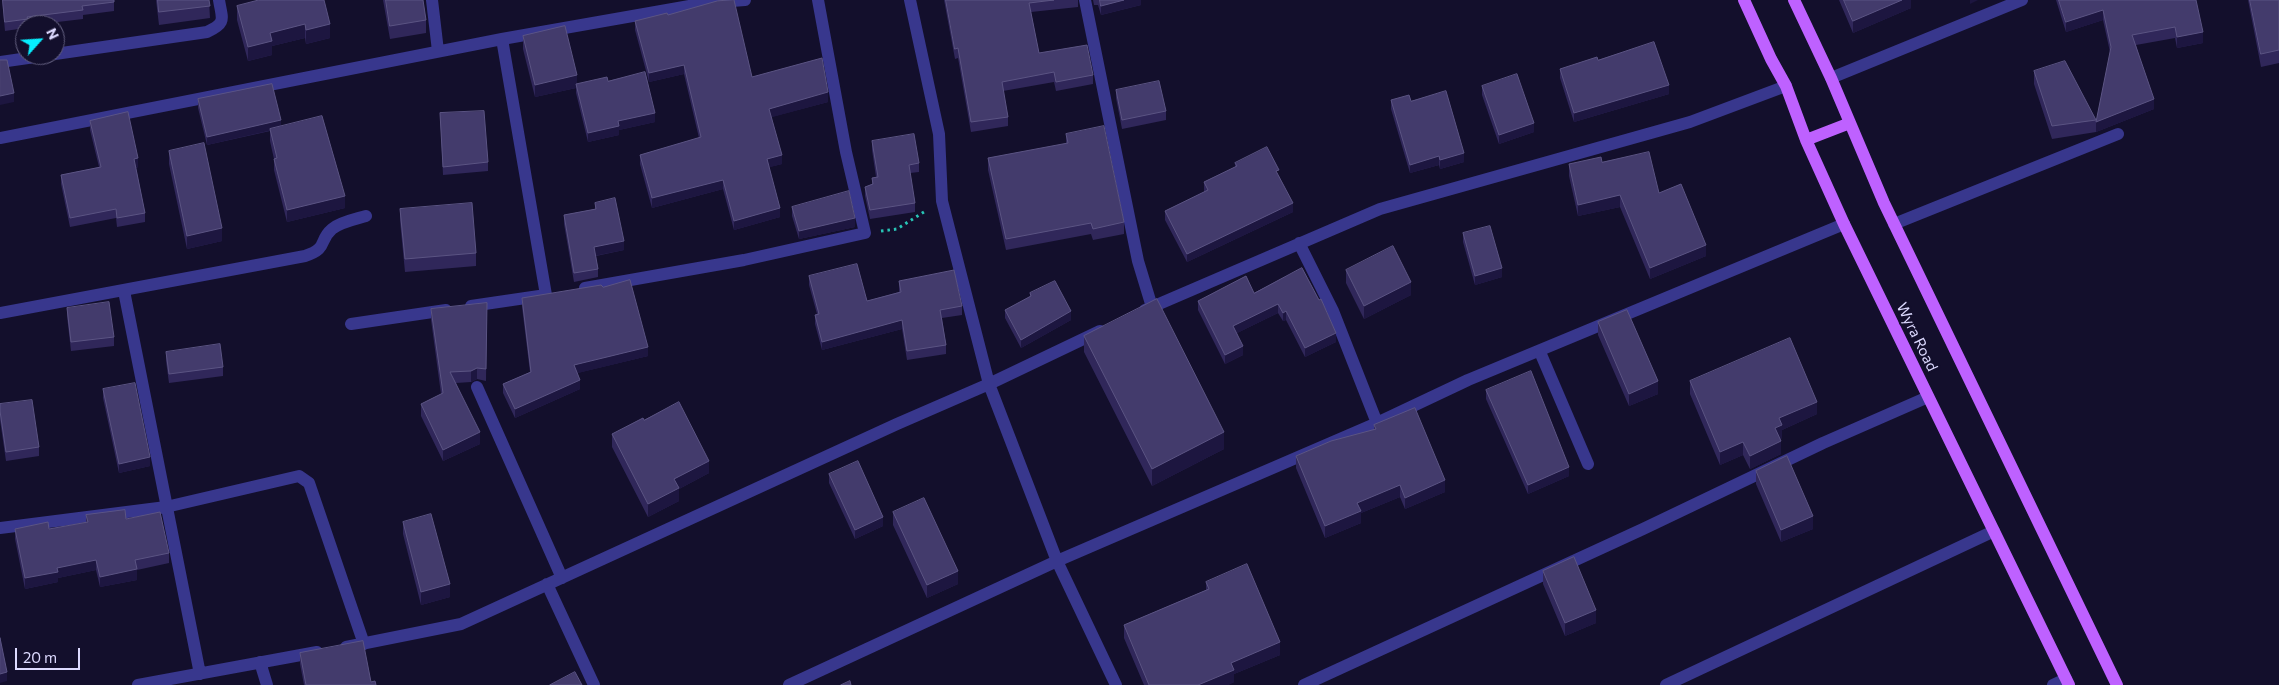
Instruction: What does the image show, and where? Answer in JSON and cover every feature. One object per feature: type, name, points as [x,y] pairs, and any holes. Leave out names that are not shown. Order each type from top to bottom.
[{"type":"main road","name":"Wyra Road","points":[[1744,0],[1771,59],[1786,86],[1806,140],[1844,224],[2067,682]]},
{"type":"main road","name":"Wyra Road","points":[[1794,0],[1831,78],[1894,224],[2117,685]]},
{"type":"main road","points":[[1806,140],[1850,123]]},
{"type":"street","points":[[65,53],[207,32],[220,27],[222,22],[219,0]]},
{"type":"street","points":[[432,0],[438,51]]},
{"type":"street","points":[[0,138],[502,39],[706,3],[745,0]]},
{"type":"street","points":[[574,290],[744,260],[865,233],[846,152],[818,0]]},
{"type":"street","points":[[910,0],[939,134],[942,201],[989,384],[1057,561],[1116,685]]},
{"type":"street","points":[[1085,0],[1138,261],[1152,307]]},
{"type":"street","points":[[1831,78],[2022,0]]},
{"type":"street","points":[[351,324],[550,294],[502,39]]},
{"type":"street","points":[[0,62],[15,60]]},
{"type":"street","points":[[1134,315],[1380,209],[1690,122],[1786,86]]},
{"type":"street","points":[[1894,224],[2118,134]]},
{"type":"street","points":[[0,313],[305,256],[317,252],[323,247],[329,233],[334,228],[366,216]]},
{"type":"street","points":[[789,685],[1057,561],[1377,423],[1468,380],[1540,352],[1570,337],[1844,224]]},
{"type":"street","points":[[1300,243],[1333,311],[1377,423]]},
{"type":"street","points":[[124,291],[200,674]]},
{"type":"street","points":[[138,685],[364,644],[461,624],[897,424],[989,384],[1108,327]]},
{"type":"street","points":[[1540,352],[1588,464]]},
{"type":"street","points":[[477,387],[562,578]]},
{"type":"street","points":[[1304,685],[1643,530],[1823,443],[1928,397]]},
{"type":"street","points":[[0,528],[166,507],[299,476],[309,484],[364,644]]},
{"type":"street","points":[[1666,685],[1994,531]]},
{"type":"street","points":[[547,584],[594,685]]},
{"type":"street","points":[[260,662],[267,685]]},
{"type":"street","points":[[2053,685],[2067,682]]},
{"type":"path","points":[[865,233],[897,229],[942,201]]},
{"type":"building","points":[[3,0],[114,0],[114,2],[82,6],[83,10],[43,15],[15,15],[15,21],[5,22]]},
{"type":"building","points":[[158,0],[209,0],[210,6],[159,12]]},
{"type":"building","points":[[259,0],[324,0],[330,24],[306,30],[305,24],[270,33],[272,41],[248,47],[237,6]]},
{"type":"building","points":[[386,0],[423,0],[426,20],[390,26]]},
{"type":"building","points":[[734,0],[752,77],[822,58],[828,92],[769,109],[782,155],[767,159],[780,208],[734,221],[723,180],[652,198],[640,155],[701,137],[684,65],[649,73],[635,21],[667,13],[668,15],[717,1]]},
{"type":"building","points":[[946,0],[1054,0],[1029,3],[1039,53],[1087,45],[1093,75],[1056,82],[1054,72],[1002,82],[1008,117],[971,122],[958,48],[955,49]]},
{"type":"building","points":[[1100,0],[1124,0],[1101,6]]},
{"type":"building","points":[[1844,0],[1902,0],[1853,21]]},
{"type":"building","points":[[2059,0],[2196,0],[2203,32],[2177,37],[2175,27],[2132,35],[2154,99],[2096,122],[2111,47],[2103,10],[2066,22]]},
{"type":"building","points":[[2250,0],[2279,0],[2279,50],[2261,54]]},
{"type":"building","points":[[565,26],[577,75],[535,85],[523,36]]},
{"type":"building","points":[[1654,42],[1669,85],[1574,113],[1560,69],[1597,57],[1598,60]]},
{"type":"building","points":[[0,60],[7,60],[14,93],[0,96]]},
{"type":"building","points":[[2065,61],[2096,120],[2052,126],[2034,71]]},
{"type":"building","points":[[645,72],[655,113],[618,121],[619,126],[588,133],[576,84],[607,77],[608,81]]},
{"type":"building","points":[[1517,74],[1534,123],[1499,135],[1482,86]]},
{"type":"building","points":[[1159,81],[1166,111],[1122,120],[1116,90]]},
{"type":"building","points":[[272,84],[281,120],[207,137],[198,99]]},
{"type":"building","points":[[1446,91],[1464,153],[1440,160],[1439,156],[1410,165],[1391,100],[1409,95],[1411,101]]},
{"type":"building","points":[[484,111],[488,162],[443,167],[440,113]]},
{"type":"building","points":[[128,112],[138,158],[134,159],[145,213],[117,218],[116,209],[70,218],[61,175],[101,167],[90,121]]},
{"type":"building","points":[[322,116],[345,196],[287,210],[274,159],[277,158],[270,129]]},
{"type":"building","points":[[1104,126],[1124,222],[1093,229],[1091,223],[1006,239],[988,158],[1068,143],[1066,134]]},
{"type":"building","points":[[914,134],[919,163],[909,165],[915,203],[870,210],[865,187],[873,184],[872,178],[878,177],[872,141]]},
{"type":"building","points":[[204,143],[222,228],[187,236],[169,151]]},
{"type":"building","points":[[1267,147],[1279,170],[1276,171],[1293,203],[1187,254],[1165,211],[1208,190],[1204,182],[1237,166],[1235,163]]},
{"type":"building","points":[[1649,152],[1659,193],[1681,184],[1706,245],[1650,268],[1620,195],[1578,205],[1569,164],[1601,157],[1602,162]]},
{"type":"building","points":[[849,191],[855,218],[799,231],[792,207]]},
{"type":"building","points":[[615,198],[624,241],[594,247],[598,269],[574,273],[564,215],[596,209],[595,203]]},
{"type":"building","points":[[472,203],[476,253],[405,259],[400,209]]},
{"type":"building","points":[[1490,226],[1502,268],[1475,276],[1463,233]]},
{"type":"building","points":[[1393,246],[1411,282],[1364,306],[1346,270]]},
{"type":"building","points":[[857,264],[867,301],[901,292],[899,281],[954,270],[962,306],[940,310],[946,345],[907,351],[902,320],[822,342],[815,315],[819,314],[809,276]]},
{"type":"building","points":[[1302,268],[1319,300],[1321,299],[1336,333],[1305,348],[1286,311],[1283,313],[1278,304],[1233,326],[1243,346],[1225,355],[1198,301],[1246,276],[1254,293]]},
{"type":"building","points":[[630,280],[648,347],[574,365],[580,380],[515,409],[503,384],[531,372],[522,298],[601,285],[603,287]]},
{"type":"building","points":[[1055,281],[1071,311],[1021,340],[1005,310],[1031,296],[1030,293]]},
{"type":"building","points":[[1157,299],[1224,432],[1152,469],[1084,336]]},
{"type":"building","points":[[109,302],[114,337],[71,342],[67,308]]},
{"type":"building","points":[[487,303],[486,369],[477,368],[471,371],[450,372],[480,432],[443,450],[421,404],[443,393],[431,309]]},
{"type":"building","points":[[1627,310],[1658,381],[1629,394],[1598,322]]},
{"type":"building","points":[[1790,338],[1817,402],[1779,418],[1782,425],[1775,428],[1781,441],[1750,456],[1743,442],[1720,452],[1690,381]]},
{"type":"building","points":[[220,344],[223,367],[169,374],[166,352]]},
{"type":"building","points":[[1531,371],[1569,467],[1528,485],[1486,390]]},
{"type":"building","points":[[135,383],[150,457],[119,464],[103,389]]},
{"type":"building","points":[[32,400],[39,447],[6,452],[0,404]]},
{"type":"building","points":[[679,402],[709,461],[674,479],[679,488],[648,504],[612,434]]},
{"type":"building","points":[[1415,408],[1445,480],[1405,498],[1400,485],[1357,503],[1361,511],[1325,526],[1296,456],[1331,441],[1376,429],[1374,425]]},
{"type":"building","points":[[1787,456],[1813,516],[1781,530],[1756,471]]},
{"type":"building","points":[[858,461],[883,517],[855,530],[829,474]]},
{"type":"building","points":[[924,498],[958,571],[927,585],[893,512]]},
{"type":"building","points":[[125,510],[126,519],[160,512],[169,553],[135,560],[137,569],[100,577],[96,560],[57,568],[58,572],[25,578],[15,529],[48,522],[49,529],[88,522],[86,515]]},
{"type":"building","points":[[431,514],[450,584],[421,592],[403,522]]},
{"type":"building","points":[[1574,557],[1596,610],[1565,623],[1543,571]]},
{"type":"building","points":[[1247,564],[1280,642],[1231,663],[1234,670],[1198,685],[1149,685],[1124,625],[1209,589],[1206,582]]},
{"type":"building","points":[[0,638],[7,672],[0,674]]},
{"type":"building","points":[[363,641],[371,682],[375,681],[376,685],[306,685],[300,653]]},
{"type":"building","points":[[575,672],[582,685],[550,685]]},
{"type":"building","points":[[850,681],[851,685],[841,685]]}]
